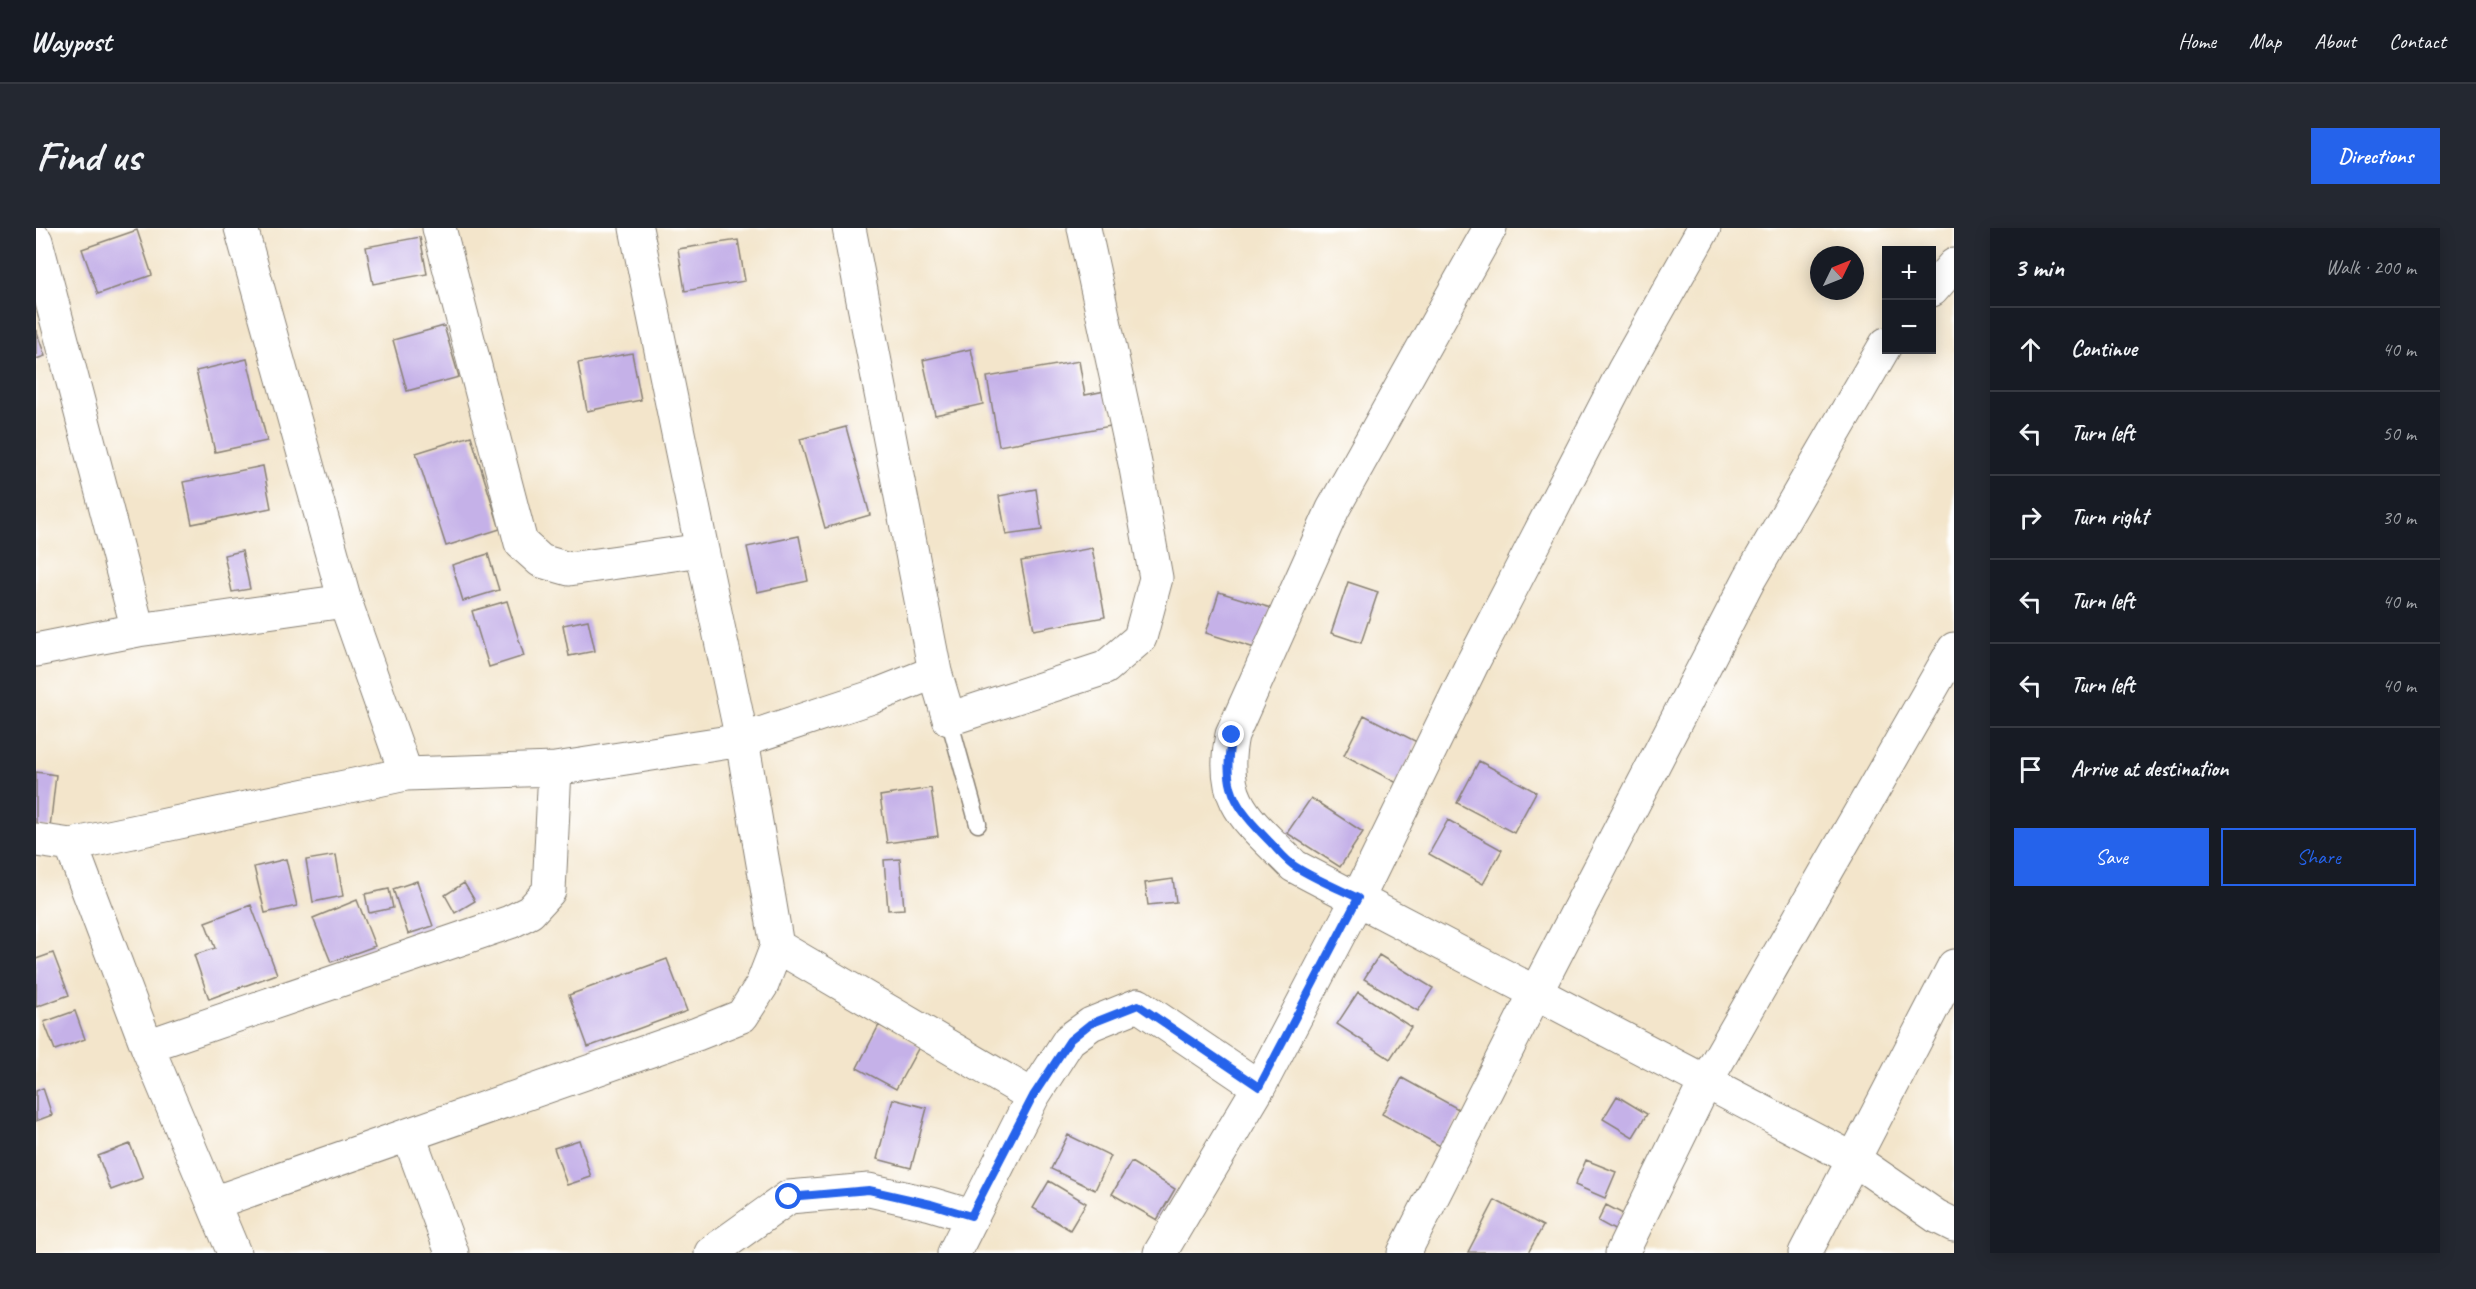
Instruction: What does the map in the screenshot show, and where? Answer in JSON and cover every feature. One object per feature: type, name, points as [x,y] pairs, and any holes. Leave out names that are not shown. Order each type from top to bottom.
[{"type":"street","points":[[241,228],[345,601],[406,774]]},
{"type":"street","points":[[439,228],[521,543],[542,561],[569,569],[702,550]]},
{"type":"street","points":[[213,1203],[697,1034],[742,1016],[762,985],[777,946],[742,740],[636,228]]},
{"type":"street","points":[[849,228],[935,672],[950,718],[1105,668],[1140,638],[1143,628],[1156,578],[1136,468],[1084,228]]},
{"type":"street","points":[[1490,228],[1333,509],[1232,735],[1227,761],[1230,788],[1244,814],[1294,866],[1855,1160],[1936,1216],[1954,1225]]},
{"type":"street","points":[[1160,1253],[1259,1087],[1358,898],[1472,664],[1624,370],[1704,228]]},
{"type":"street","points":[[36,241],[138,630]]},
{"type":"street","points":[[1936,285],[1954,265]]},
{"type":"street","points":[[1404,1253],[1750,578],[1882,353]]},
{"type":"street","points":[[36,650],[138,630],[345,601]]},
{"type":"street","points":[[1622,1253],[1705,1083],[1954,649]]},
{"type":"street","points":[[36,840],[71,845],[406,774],[555,770],[742,740],[872,697],[935,672]]},
{"type":"street","points":[[147,1046],[510,922],[530,912],[549,891],[555,770]]},
{"type":"street","points":[[71,845],[147,1046],[234,1253]]},
{"type":"street","points":[[777,946],[1033,1096]]},
{"type":"street","points":[[1805,1253],[1954,966]]},
{"type":"street","points":[[954,1253],[1033,1096],[1070,1040],[1090,1024],[1138,1005],[1259,1087]]},
{"type":"street","points":[[409,1136],[452,1253]]},
{"type":"street","points":[[711,1253],[789,1197],[869,1190],[971,1216]]},
{"type":"lane","points":[[950,718],[978,824]]},
{"type":"building","points":[[137,230],[152,275],[98,294],[82,249]]},
{"type":"building","points":[[420,237],[427,274],[373,284],[366,247]]},
{"type":"building","points":[[738,240],[745,281],[685,291],[678,249]]},
{"type":"building","points":[[444,326],[459,377],[407,391],[393,340]]},
{"type":"building","points":[[36,330],[45,356],[36,359]]},
{"type":"building","points":[[971,349],[983,404],[935,415],[923,360]]},
{"type":"building","points":[[632,353],[641,400],[587,411],[578,363]]},
{"type":"building","points":[[247,359],[267,441],[215,452],[196,371]]},
{"type":"building","points":[[1079,361],[1085,395],[1105,391],[1111,426],[999,446],[987,377]]},
{"type":"building","points":[[846,427],[870,515],[825,528],[800,439]]},
{"type":"building","points":[[471,436],[500,529],[446,546],[416,453]]},
{"type":"building","points":[[263,466],[271,508],[192,524],[183,482]]},
{"type":"building","points":[[1036,489],[1042,530],[1006,535],[999,496]]},
{"type":"building","points":[[799,536],[808,581],[757,592],[747,547]]},
{"type":"building","points":[[1092,548],[1105,617],[1034,630],[1021,561]]},
{"type":"building","points":[[242,551],[250,589],[232,592],[224,555]]},
{"type":"building","points":[[488,554],[499,590],[463,601],[452,565]]},
{"type":"building","points":[[1348,582],[1378,592],[1361,643],[1331,633]]},
{"type":"building","points":[[1219,592],[1271,608],[1258,649],[1206,633]]},
{"type":"building","points":[[507,601],[524,656],[489,667],[472,611]]},
{"type":"building","points":[[588,620],[595,651],[569,656],[563,625]]},
{"type":"building","points":[[1364,715],[1417,742],[1397,783],[1344,755]]},
{"type":"building","points":[[1479,761],[1536,792],[1514,833],[1457,803]]},
{"type":"building","points":[[36,772],[56,775],[50,828],[36,826]]},
{"type":"building","points":[[931,788],[938,836],[887,843],[880,796]]},
{"type":"building","points":[[1311,798],[1363,832],[1340,867],[1287,833]]},
{"type":"building","points":[[1448,820],[1502,850],[1483,884],[1429,854]]},
{"type":"building","points":[[336,855],[343,896],[313,902],[306,860]]},
{"type":"building","points":[[286,859],[297,906],[265,913],[254,867]]},
{"type":"building","points":[[900,859],[904,909],[888,910],[884,860]]},
{"type":"building","points":[[1173,879],[1176,902],[1148,905],[1145,883]]},
{"type":"building","points":[[417,881],[433,926],[408,934],[393,889]]},
{"type":"building","points":[[464,883],[475,901],[455,913],[445,895]]},
{"type":"building","points":[[389,889],[393,908],[369,913],[365,894]]},
{"type":"building","points":[[357,900],[375,946],[331,962],[313,918]]},
{"type":"building","points":[[251,905],[277,974],[209,999],[194,955],[215,948],[205,922]]},
{"type":"building","points":[[53,953],[69,995],[36,1007],[36,959]]},
{"type":"building","points":[[1379,955],[1433,988],[1418,1011],[1364,979]]},
{"type":"building","points":[[667,959],[687,1011],[588,1047],[569,995]]},
{"type":"building","points":[[1358,992],[1411,1027],[1390,1059],[1337,1024]]},
{"type":"building","points":[[75,1011],[85,1039],[55,1050],[44,1022]]},
{"type":"building","points":[[879,1025],[919,1047],[896,1089],[857,1068]]},
{"type":"building","points":[[1402,1078],[1462,1111],[1442,1147],[1382,1114]]},
{"type":"building","points":[[43,1088],[52,1115],[36,1121],[36,1091]]},
{"type":"building","points":[[1617,1096],[1647,1114],[1633,1137],[1603,1119]]},
{"type":"building","points":[[893,1099],[927,1108],[911,1168],[877,1159]]},
{"type":"building","points":[[1068,1135],[1111,1156],[1095,1190],[1051,1169]]},
{"type":"building","points":[[579,1140],[591,1177],[567,1185],[554,1148]]},
{"type":"building","points":[[130,1144],[143,1178],[111,1190],[98,1156]]},
{"type":"building","points":[[1586,1160],[1616,1172],[1605,1198],[1575,1185]]},
{"type":"building","points":[[1131,1162],[1175,1189],[1157,1220],[1112,1194]]},
{"type":"building","points":[[1049,1181],[1086,1203],[1070,1230],[1033,1208]]},
{"type":"building","points":[[1495,1200],[1543,1226],[1528,1253],[1468,1252]]},
{"type":"building","points":[[1606,1205],[1627,1216],[1618,1232],[1598,1221]]},
{"type":"route","points":[[789,1197],[869,1190],[971,1216],[1033,1096],[1070,1040],[1090,1024],[1138,1005],[1259,1087],[1358,898],[1294,866],[1250,821],[1230,788],[1227,761],[1232,735]]}]
